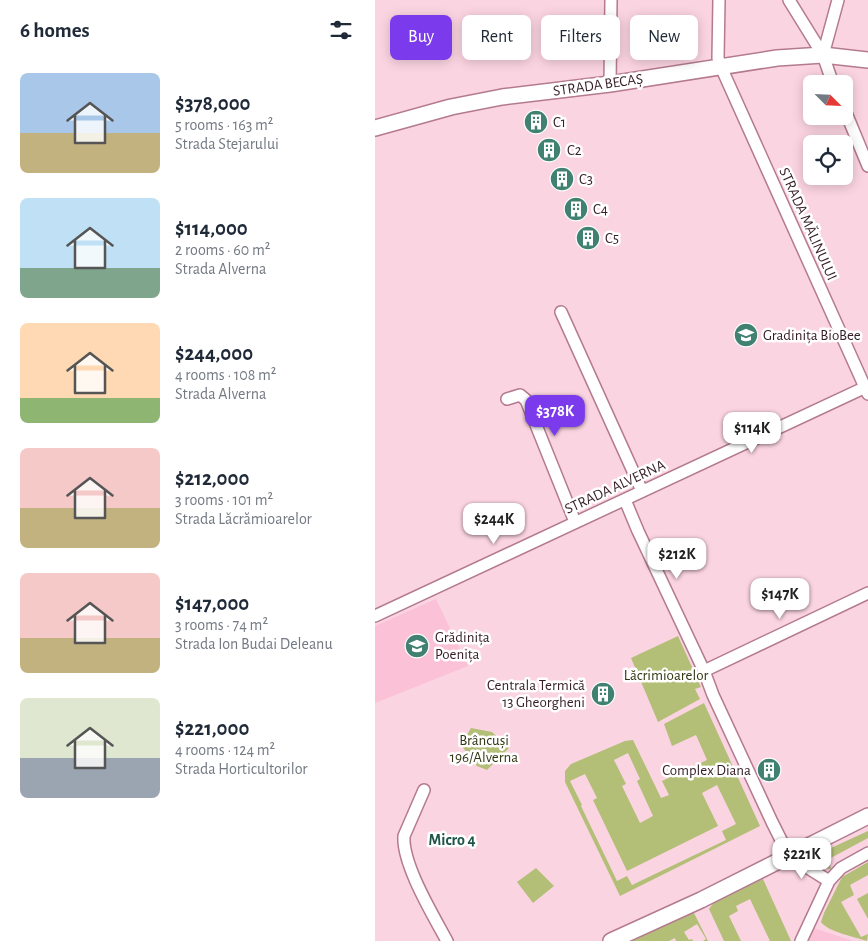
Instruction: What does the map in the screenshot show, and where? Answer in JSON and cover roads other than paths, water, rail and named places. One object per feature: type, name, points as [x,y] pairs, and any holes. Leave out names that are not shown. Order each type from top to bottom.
[{"type":"main road","name":"STRADA BECAȘ","points":[[375,128],[451,107],[502,97],[610,84],[777,58],[823,55],[868,60]]},
{"type":"main road","points":[[611,941],[701,900],[868,816]]},
{"type":"street","points":[[610,84],[611,0]]},
{"type":"street","name":"STRADA MĂLINULUI","points":[[719,0],[718,58],[721,67],[867,389]]},
{"type":"street","points":[[789,0],[823,55],[830,75]]},
{"type":"street","points":[[823,55],[838,0]]},
{"type":"street","points":[[851,125],[868,166]]},
{"type":"street","points":[[561,312],[642,491]]},
{"type":"street","name":"STRADA ALVERNA","points":[[375,616],[642,491],[867,389]]},
{"type":"street","points":[[507,399],[520,395],[526,400],[575,522]]},
{"type":"street","points":[[625,500],[704,671],[721,713],[789,856],[829,880]]},
{"type":"street","points":[[704,671],[868,593]]},
{"type":"street","points":[[424,790],[404,836],[403,845],[411,871],[447,941]]},
{"type":"street","points":[[801,941],[829,880],[841,868],[868,853]]},
{"type":"place","name":"C1","points":[[536,122]]},
{"type":"place","name":"C2","points":[[549,150]]},
{"type":"place","name":"C3","points":[[562,179]]},
{"type":"place","name":"C4","points":[[576,209]]},
{"type":"place","name":"C5","points":[[588,238]]},
{"type":"place","name":"Gradinița BioBee","points":[[746,335]]},
{"type":"place","name":"Grădinița Poenița","points":[[417,646]]},
{"type":"place","name":"Centrala Termică 13 Gheorgheni","points":[[603,694]]},
{"type":"place","name":"Complex Diana","points":[[769,770]]},
{"type":"district","name":"Micro 4","points":[[452,840]]},
{"type":"park label","name":"Lăcrimioarelor","points":[[666,675]]},
{"type":"park label","name":"Brâncuși 196/Alverna","points":[[484,748]]}]
